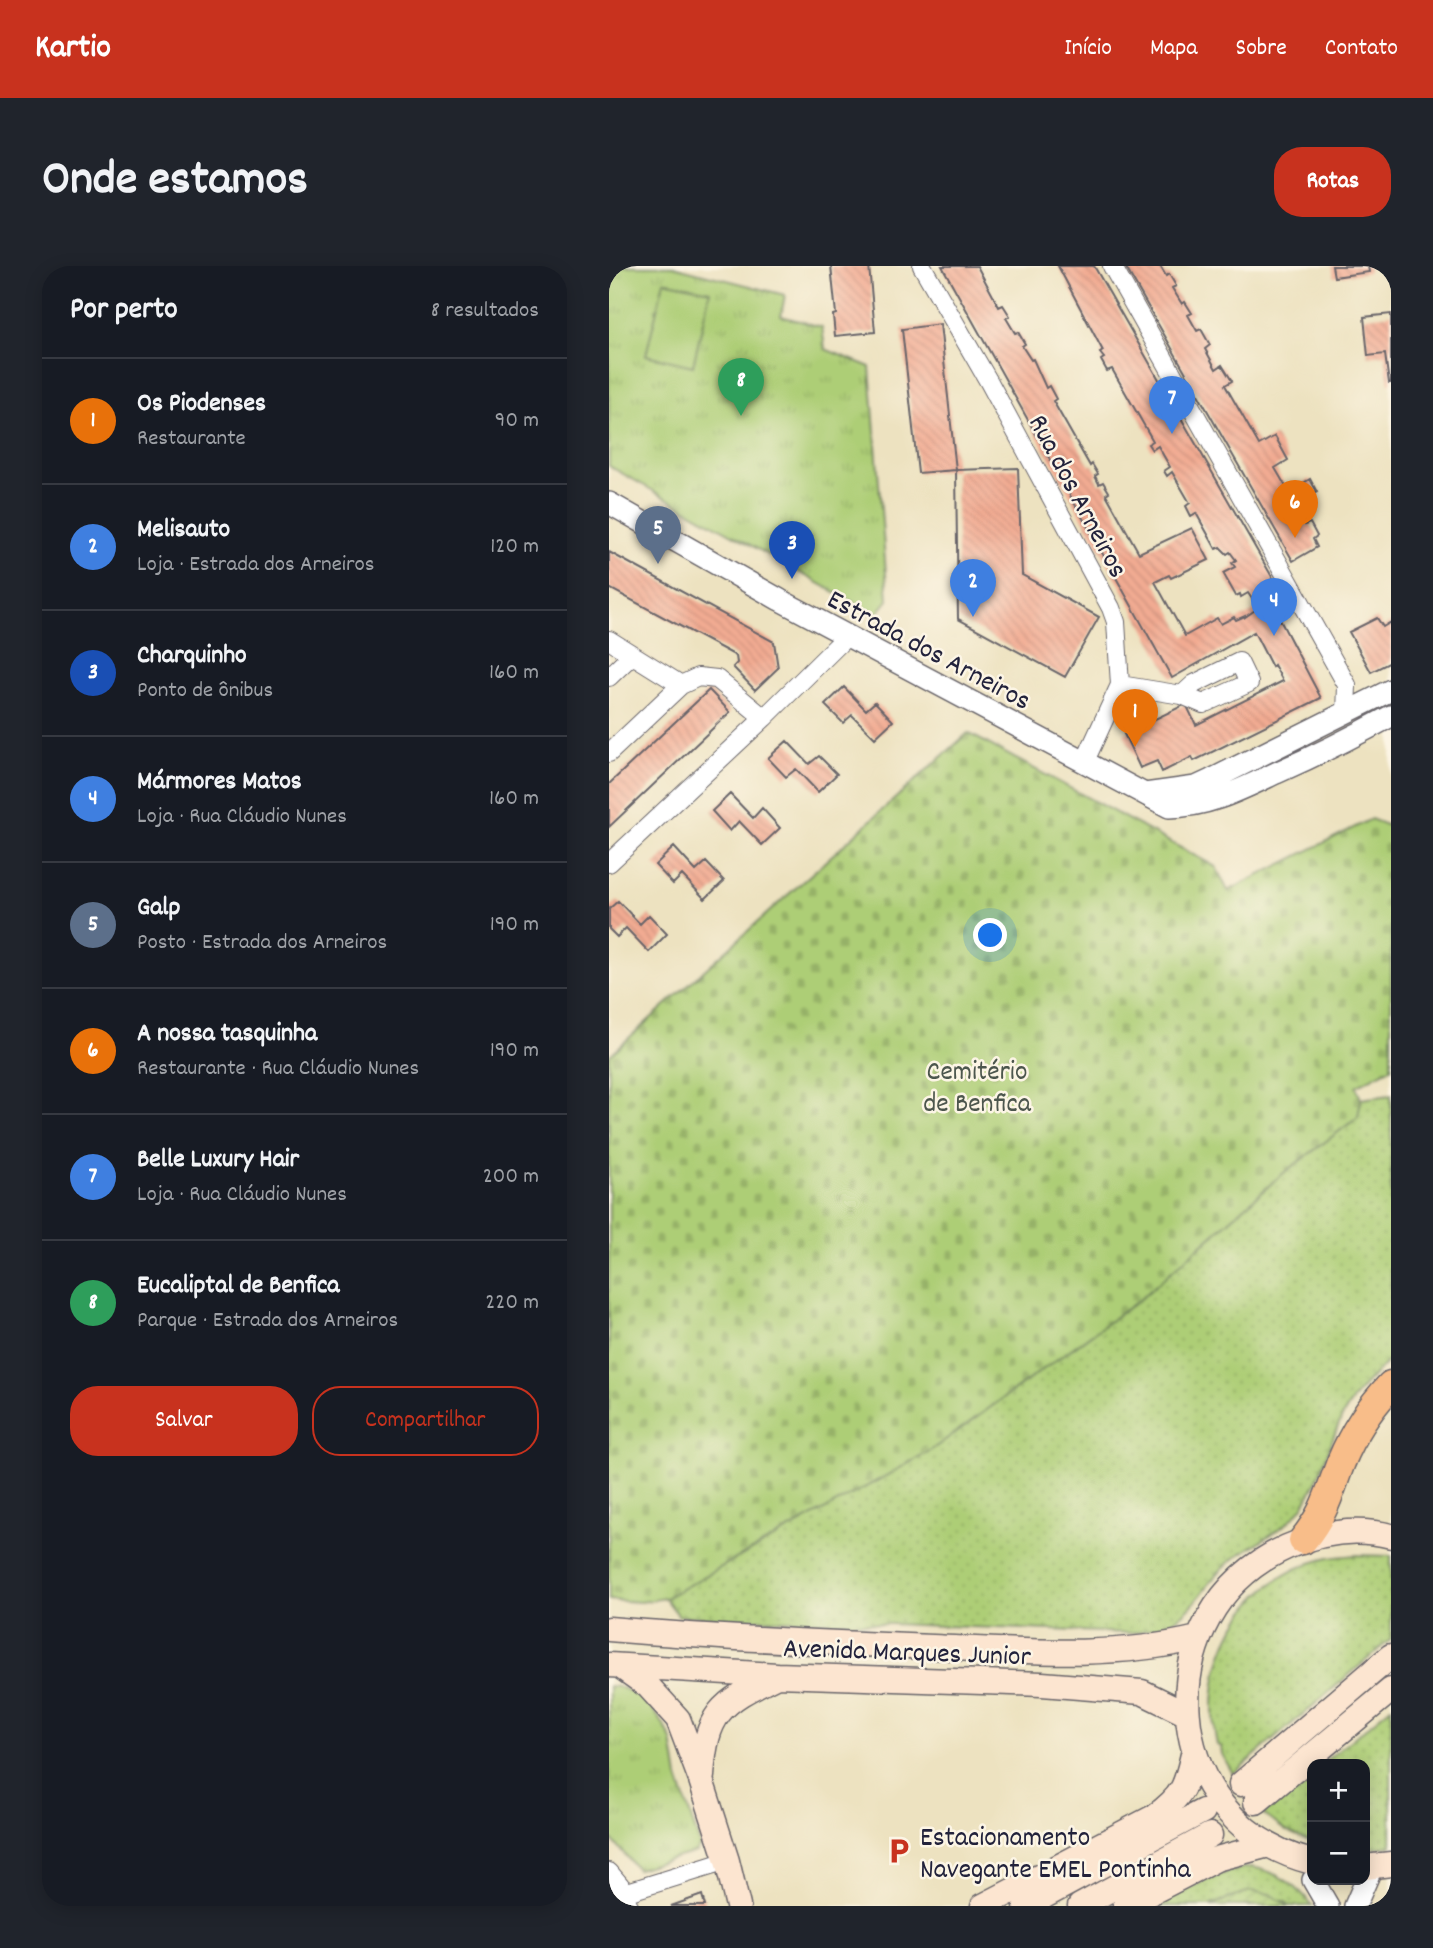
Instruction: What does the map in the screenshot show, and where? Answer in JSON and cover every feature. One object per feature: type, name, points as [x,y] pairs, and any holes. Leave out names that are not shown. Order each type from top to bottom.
[{"type":"highway","points":[[1303,1540],[1329,1500],[1358,1427],[1374,1402],[1391,1385]]},
{"type":"main road","points":[[1307,1868],[1249,1831],[1223,1804],[1203,1773],[1194,1750],[1187,1714],[1186,1688],[1190,1663],[1198,1638],[1215,1605],[1240,1577],[1269,1555],[1303,1540],[1344,1532],[1391,1536]]},
{"type":"main road","name":"Avenida Marques Junior","points":[[609,1629],[1046,1652],[1147,1649],[1198,1638]]},
{"type":"main road","points":[[1391,1656],[1248,1793],[1391,1690]]},
{"type":"main road","points":[[614,1665],[648,1686],[678,1719],[727,1861],[738,1906]]},
{"type":"main road","name":"Avenida Marques Junior","points":[[614,1665],[777,1675],[1042,1684],[1142,1692],[1187,1714]]},
{"type":"main road","points":[[701,1780],[703,1751],[715,1717],[731,1699],[777,1675]]},
{"type":"main road","points":[[983,1906],[1153,1817],[1167,1807],[1187,1783],[1194,1750]]},
{"type":"main road","points":[[1027,1906],[1207,1823],[1080,1906]]},
{"type":"main road","points":[[1125,1906],[1216,1859],[1269,1845]]},
{"type":"street","name":"Rua dos Arneiros","points":[[922,266],[989,382],[1111,608],[1116,622],[1120,685],[1086,761]]},
{"type":"street","points":[[1112,266],[1347,685],[1346,713]]},
{"type":"street","name":"Estrada dos Arneiros","points":[[609,503],[780,600],[1169,807],[1200,805],[1322,752],[1391,716]]},
{"type":"street","points":[[609,863],[848,635]]},
{"type":"street","points":[[609,640],[681,685]]},
{"type":"street","points":[[609,677],[632,655]]},
{"type":"street","points":[[609,753],[681,685],[698,677],[717,679],[764,718]]},
{"type":"street","points":[[1120,685],[1182,695]]},
{"type":"street","points":[[1145,794],[1196,787],[1391,690]]},
{"type":"street","points":[[609,1872],[621,1900],[727,1861]]},
{"type":"street","points":[[1355,1906],[1376,1866]]},
{"type":"street","points":[[1318,1885],[1328,1906]]},
{"type":"green space","points":[[609,266],[673,266],[785,295],[781,316],[822,327],[825,349],[870,367],[888,600],[876,615],[609,466]]},
{"type":"green space","points":[[664,281],[710,291],[693,366],[646,355]]},
{"type":"green space","name":"Cemitério de Benfica","points":[[968,733],[1216,867],[1228,891],[1371,819],[1391,827],[1391,1068],[1356,1086],[1361,1099],[1358,1117],[1281,1175],[1139,1300],[927,1453],[665,1598],[641,1602],[609,1600],[609,1056]]},
{"type":"green space","points":[[1391,1095],[1391,1358],[1363,1387],[1346,1410],[1314,1486],[1294,1517],[1229,1563],[1176,1619],[1160,1627],[1131,1633],[679,1616],[665,1598],[927,1453],[1139,1300],[1281,1175],[1357,1118],[1361,1099]]},
{"type":"green space","points":[[1391,1556],[1391,1639],[1233,1774],[1222,1754],[1221,1746],[1217,1745],[1213,1715],[1221,1656],[1233,1630],[1249,1605],[1270,1585],[1295,1569],[1328,1558]]},
{"type":"green space","points":[[609,1686],[620,1687],[647,1702],[672,1740],[678,1778],[700,1845],[696,1852],[637,1869],[609,1836]]},
{"type":"green space","points":[[1391,1707],[1391,1846],[1370,1848],[1370,1759],[1328,1759]]},
{"type":"green space","points":[[1307,1776],[1307,1840],[1286,1831],[1263,1814]]},
{"type":"green space","points":[[1252,1867],[1286,1880],[1313,1906],[1290,1906],[1285,1901],[1231,1898],[1209,1906],[1157,1906],[1215,1876]]},
{"type":"green space","points":[[1250,1891],[1269,1894],[1290,1906],[1209,1906]]},
{"type":"building","points":[[831,266],[869,266],[875,332],[835,336],[833,315],[836,314]]},
{"type":"building","points":[[942,266],[977,266],[999,307],[1003,305],[1010,316],[1006,318],[1025,344],[1022,346],[1031,360],[1033,359],[1046,388],[1049,386],[1056,399],[1053,401],[1090,466],[1092,464],[1098,474],[1095,476],[1099,484],[1103,482],[1109,492],[1106,494],[1139,553],[1192,528],[1209,560],[1171,578],[1169,575],[1155,582],[1185,636],[1217,618],[1221,624],[1234,617],[1236,620],[1245,617],[1258,608],[1248,593],[1241,597],[1240,594],[1236,596],[1223,573],[1235,567],[1232,563],[1236,560],[1230,552],[1227,554],[1220,547],[1216,549],[1196,513],[1191,516],[1186,506],[1190,503],[1172,472],[1167,476],[1164,471],[1170,467],[1158,446],[1152,450],[1148,444],[1153,441],[1112,369],[1107,371],[1101,360],[1104,358],[1100,353],[1103,351],[1058,266],[1094,266],[1291,610],[1279,618],[1321,698],[1194,761],[1192,757],[1162,772],[1157,761],[1140,768],[1124,734],[1186,704],[1196,725],[1283,681],[1274,665],[1272,667],[1254,632],[1172,678]]},
{"type":"building","points":[[1125,266],[1160,266],[1166,276],[1169,274],[1176,286],[1172,288],[1182,304],[1185,302],[1192,313],[1188,315],[1197,331],[1201,329],[1210,345],[1205,349],[1216,369],[1222,365],[1232,381],[1225,385],[1259,445],[1275,436],[1288,460],[1275,468],[1289,492],[1310,479],[1317,492],[1294,505],[1305,525],[1310,523],[1317,536],[1313,539],[1317,547],[1293,561]]},
{"type":"building","points":[[1332,266],[1368,266],[1369,272],[1334,277]]},
{"type":"building","points":[[1391,314],[1389,383],[1385,354],[1368,356],[1364,317]]},
{"type":"building","points":[[940,324],[956,470],[918,473],[902,329]]},
{"type":"building","points":[[1018,468],[1022,575],[1099,617],[1065,677],[958,619],[956,470]]},
{"type":"building","points":[[609,552],[774,642],[778,668],[755,690],[733,667],[737,663],[736,656],[609,588]]},
{"type":"building","points":[[1377,618],[1383,627],[1391,622],[1391,662],[1371,672],[1349,632]]},
{"type":"building","points":[[844,687],[866,710],[875,702],[893,721],[875,738],[852,715],[843,723],[825,705]]},
{"type":"building","points":[[709,690],[730,712],[609,827],[609,784]]},
{"type":"building","points":[[787,741],[809,764],[819,756],[837,774],[818,792],[796,769],[786,777],[768,758]]},
{"type":"building","points":[[730,794],[753,818],[762,808],[780,828],[762,845],[739,821],[730,831],[712,811]]},
{"type":"building","points":[[674,847],[696,871],[706,862],[724,881],[705,899],[682,875],[673,884],[655,865]]},
{"type":"building","points":[[618,901],[640,924],[649,915],[667,934],[649,952],[626,928],[617,937],[609,929],[609,909]]},
{"type":"building","points":[[702,1895],[705,1906],[671,1906]]},
{"type":"place","name":"Eucaliptal de Benfica","points":[[741,416]]},
{"type":"place","name":"Belle Luxury Hair","points":[[1172,434]]},
{"type":"place","name":"A nossa tasquinha","points":[[1295,538]]},
{"type":"place","name":"Galp","points":[[658,564]]},
{"type":"place","name":"Charquinho","points":[[792,579]]},
{"type":"place","name":"Melisauto","points":[[973,617]]},
{"type":"place","name":"Mármores Matos","points":[[1274,636]]},
{"type":"place","name":"Os Piodenses","points":[[1135,747]]},
{"type":"place","name":"Estacionamento Navegante EMEL Pontinha","points":[[899,1851]]}]
